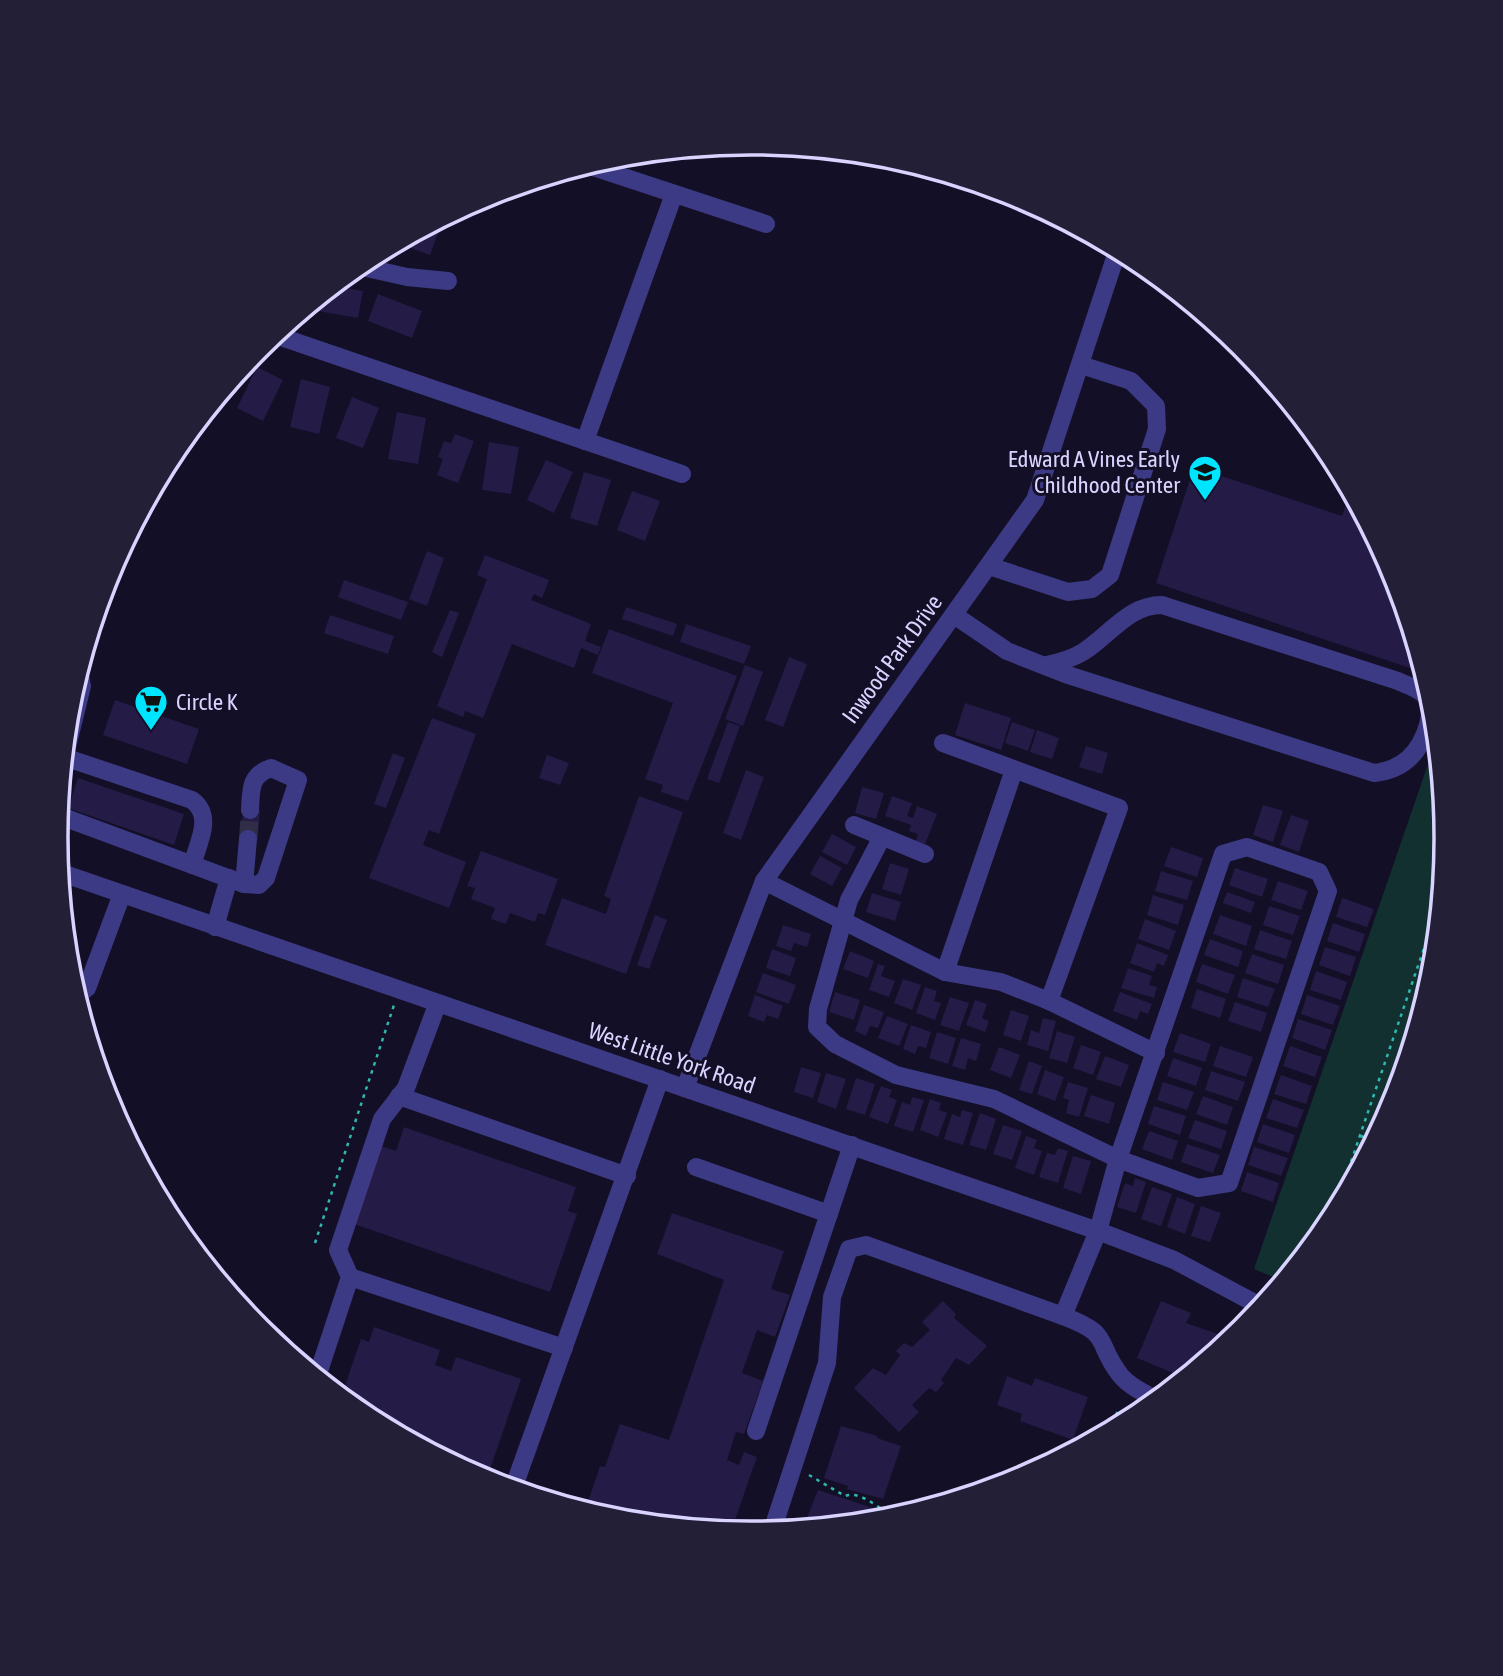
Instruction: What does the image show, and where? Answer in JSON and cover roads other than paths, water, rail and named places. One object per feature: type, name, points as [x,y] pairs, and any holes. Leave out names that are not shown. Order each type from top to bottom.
[{"type":"street","points":[[605,171],[765,224]]},
{"type":"street","points":[[585,441],[674,194]]},
{"type":"street","name":"Inwood Park Drive","points":[[685,1088],[764,881],[1035,500],[1115,260]]},
{"type":"street","points":[[373,269],[407,277],[447,281]]},
{"type":"street","points":[[286,339],[682,474]]},
{"type":"street","points":[[989,566],[1068,592],[1093,589],[1110,575],[1157,429],[1156,406],[1131,381],[1081,365]]},
{"type":"street","points":[[1047,665],[1086,651],[1138,608],[1162,605],[1398,681],[1419,692]]},
{"type":"street","points":[[954,615],[1007,651],[1065,674],[1374,773],[1399,768],[1410,759],[1421,744],[1426,729]]},
{"type":"street","points":[[943,743],[1119,808],[1049,1001]]},
{"type":"street","points":[[73,760],[192,800],[201,806],[205,817],[192,865]]},
{"type":"street","points":[[69,819],[237,881],[259,885],[267,878],[298,779],[271,768],[258,772],[252,782],[250,810]]},
{"type":"street","points":[[945,971],[1014,770]]},
{"type":"street","points":[[854,825],[925,854]]},
{"type":"street","points":[[882,837],[849,900],[818,1009],[817,1027],[835,1044],[896,1075],[994,1099],[1118,1159],[1198,1188],[1229,1183],[1328,891],[1319,872],[1247,847],[1223,854],[1118,1159],[1098,1231],[1063,1316]]},
{"type":"street","points":[[215,927],[237,881],[248,839]]},
{"type":"street","name":"West Little York Road","points":[[70,876],[398,992],[660,1079],[1098,1231],[1174,1260],[1252,1302]]},
{"type":"street","points":[[764,881],[945,971],[1001,982],[1049,1001],[1156,1053]]},
{"type":"street","points":[[86,989],[122,894]]},
{"type":"street","points":[[320,1367],[350,1278],[338,1250],[382,1119],[406,1088],[437,1005]]},
{"type":"street","points":[[517,1479],[660,1079]]},
{"type":"street","points":[[399,1096],[627,1176]]},
{"type":"street","points":[[756,1431],[852,1145]]},
{"type":"street","points":[[696,1167],[829,1214]]},
{"type":"street","points":[[776,1520],[827,1363],[832,1297],[849,1249],[866,1245],[1089,1326],[1101,1337],[1121,1377],[1148,1394]]},
{"type":"street","points":[[350,1278],[565,1348]]},
{"type":"tunnel","points":[[248,839],[250,810]]},
{"type":"place","name":"Edward A Vines Early Childhood Center","points":[[1205,502]]},
{"type":"place","name":"Circle K","points":[[151,732]]}]
